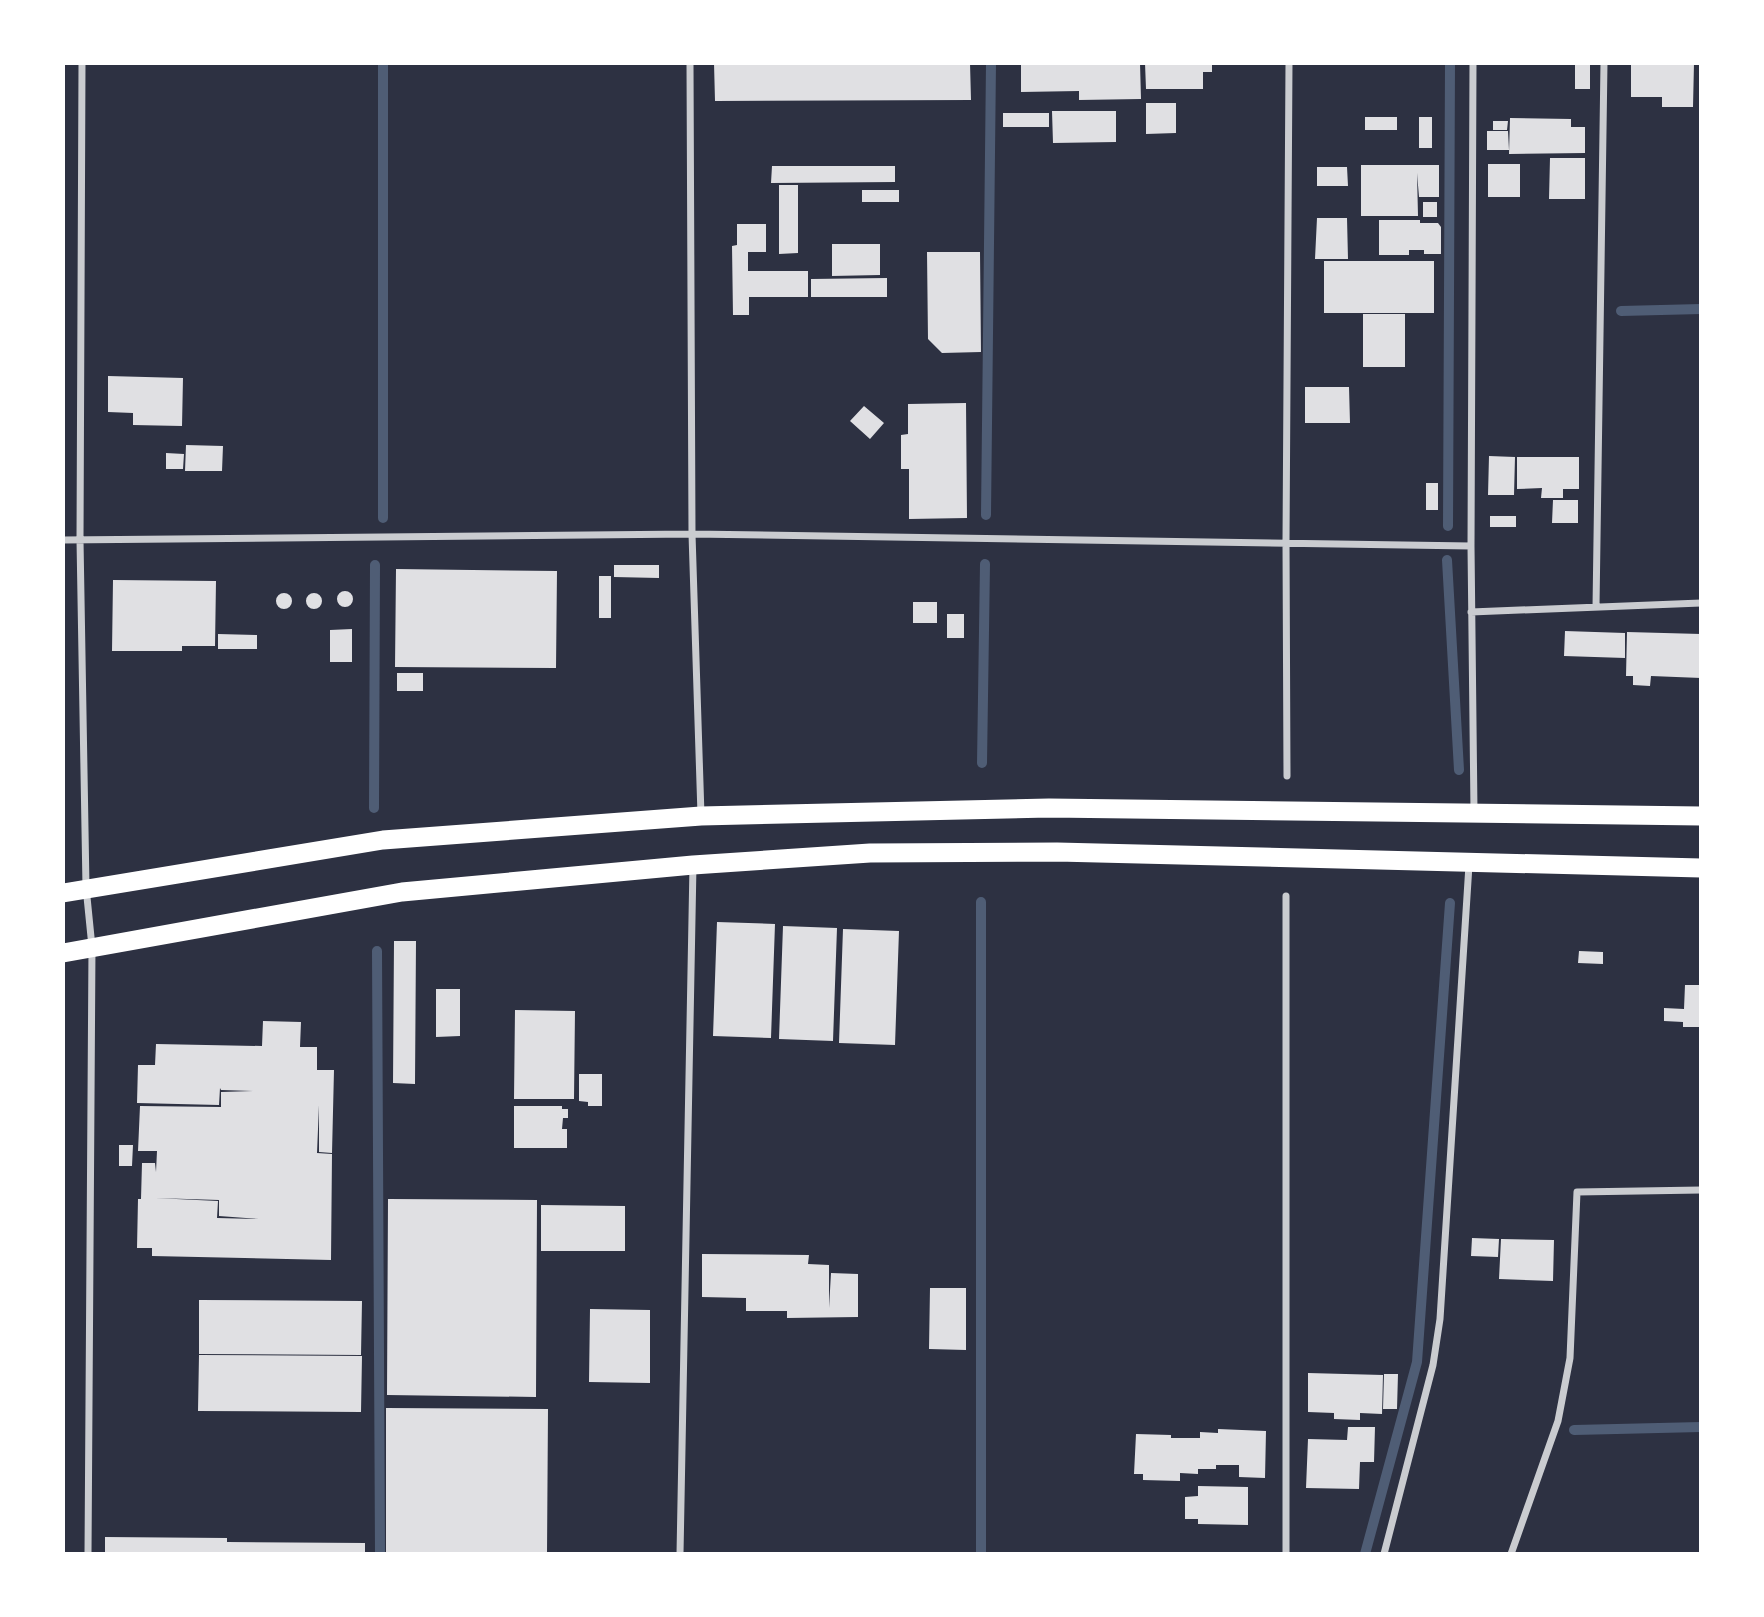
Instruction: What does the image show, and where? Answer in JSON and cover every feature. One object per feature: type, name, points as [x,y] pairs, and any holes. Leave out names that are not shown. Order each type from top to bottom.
[{"type":"highway","points":[[63,892],[383,840],[701,816],[1049,808],[1701,816]]},
{"type":"highway","points":[[63,953],[402,892],[693,865],[870,853],[1057,852],[1701,868]]},
{"type":"street","points":[[82,63],[80,540],[86,887],[92,947],[88,1554]]},
{"type":"street","points":[[690,63],[692,534],[701,816]]},
{"type":"street","points":[[1287,776],[1289,63]]},
{"type":"street","points":[[1473,63],[1471,612],[1474,812]]},
{"type":"street","points":[[1596,607],[1604,63]]},
{"type":"street","points":[[63,540],[692,534],[1471,546]]},
{"type":"street","points":[[1471,612],[1701,603]]},
{"type":"street","points":[[1384,1554],[1433,1365],[1440,1319],[1469,861]]},
{"type":"street","points":[[680,1554],[693,865]]},
{"type":"street","points":[[1286,896],[1286,1554]]},
{"type":"street","points":[[1511,1554],[1558,1421],[1570,1358],[1577,1192],[1701,1190]]},
{"type":"building","points":[[714,63],[970,63],[971,100],[715,101]]},
{"type":"building","points":[[1021,63],[1140,63],[1141,99],[1079,100],[1079,91],[1021,92]]},
{"type":"building","points":[[1145,63],[1212,63],[1212,72],[1203,72],[1203,89],[1146,89]]},
{"type":"building","points":[[1575,63],[1590,63],[1590,89],[1575,89]]},
{"type":"building","points":[[1631,63],[1694,63],[1693,107],[1662,107],[1662,97],[1631,97]]},
{"type":"building","points":[[1146,103],[1176,103],[1176,133],[1146,134]]},
{"type":"building","points":[[1052,111],[1116,111],[1116,142],[1053,143]]},
{"type":"building","points":[[1003,113],[1049,113],[1049,127],[1003,127]]},
{"type":"building","points":[[1365,117],[1397,117],[1397,130],[1365,130]]},
{"type":"building","points":[[1419,117],[1432,117],[1432,148],[1419,148]]},
{"type":"building","points":[[1510,118],[1571,119],[1571,127],[1585,127],[1585,153],[1509,154]]},
{"type":"building","points":[[1493,121],[1508,121],[1507,130],[1493,130]]},
{"type":"building","points":[[1487,131],[1508,131],[1509,150],[1487,150]]},
{"type":"building","points":[[1550,158],[1585,158],[1585,199],[1549,199]]},
{"type":"building","points":[[1488,164],[1520,164],[1520,197],[1488,197]]},
{"type":"building","points":[[1361,165],[1439,165],[1439,197],[1419,197],[1417,173],[1418,216],[1361,216]]},
{"type":"building","points":[[772,166],[895,166],[895,182],[771,183]]},
{"type":"building","points":[[1317,167],[1347,167],[1348,186],[1317,186]]},
{"type":"building","points":[[779,185],[798,185],[798,253],[779,254]]},
{"type":"building","points":[[862,190],[899,190],[899,202],[862,202]]},
{"type":"building","points":[[1423,202],[1437,202],[1437,217],[1423,217]]},
{"type":"building","points":[[1317,218],[1347,218],[1348,259],[1315,259]]},
{"type":"building","points":[[1379,220],[1438,223],[1441,227],[1441,254],[1424,254],[1424,250],[1409,250],[1409,255],[1379,255]]},
{"type":"building","points":[[737,224],[766,224],[766,252],[748,252],[748,271],[808,271],[808,297],[749,297],[749,315],[733,315],[732,246],[737,245]]},
{"type":"building","points":[[832,244],[880,244],[880,275],[832,276]]},
{"type":"building","points":[[927,252],[980,252],[981,352],[942,353],[928,339]]},
{"type":"building","points":[[1324,261],[1434,261],[1434,313],[1324,313]]},
{"type":"building","points":[[887,278],[887,297],[811,297],[811,279]]},
{"type":"building","points":[[1363,314],[1405,314],[1405,367],[1363,367]]},
{"type":"building","points":[[108,376],[183,378],[182,426],[133,425],[133,413],[108,412]]},
{"type":"building","points":[[1305,387],[1349,387],[1350,423],[1305,423]]},
{"type":"building","points":[[966,403],[967,518],[909,519],[909,469],[901,469],[901,435],[908,434],[908,404]]},
{"type":"building","points":[[864,406],[884,423],[870,439],[850,421]]},
{"type":"building","points":[[186,445],[223,446],[222,471],[185,471]]},
{"type":"building","points":[[166,453],[184,454],[183,469],[166,469]]},
{"type":"building","points":[[1489,456],[1515,457],[1514,495],[1488,495]]},
{"type":"building","points":[[1517,457],[1579,457],[1579,489],[1563,489],[1563,498],[1541,498],[1542,488],[1517,489]]},
{"type":"building","points":[[1426,483],[1438,483],[1438,510],[1426,510]]},
{"type":"building","points":[[1553,500],[1578,500],[1578,523],[1552,523]]},
{"type":"building","points":[[1490,516],[1516,516],[1516,527],[1490,527]]},
{"type":"building","points":[[614,565],[659,565],[659,578],[614,577]]},
{"type":"building","points":[[396,569],[557,571],[556,668],[395,667]]},
{"type":"building","points":[[599,576],[611,576],[611,618],[599,618]]},
{"type":"building","points":[[113,580],[216,581],[215,646],[182,646],[182,651],[112,651]]},
{"type":"building","points":[[345,591],[353,599],[345,607],[337,599]]},
{"type":"building","points":[[284,593],[292,601],[284,609],[276,601]]},
{"type":"building","points":[[314,593],[322,601],[314,609],[306,601]]},
{"type":"building","points":[[913,602],[937,602],[937,623],[913,623]]},
{"type":"building","points":[[947,614],[964,614],[964,638],[947,638]]},
{"type":"building","points":[[352,629],[352,662],[330,662],[330,630]]},
{"type":"building","points":[[1565,631],[1625,633],[1625,658],[1564,656]]},
{"type":"building","points":[[1627,632],[1701,634],[1701,678],[1651,676],[1650,686],[1633,685],[1633,676],[1626,676]]},
{"type":"building","points":[[218,634],[257,635],[257,649],[218,649]]},
{"type":"building","points":[[397,673],[423,673],[423,691],[397,691]]},
{"type":"building","points":[[717,922],[775,924],[771,1038],[713,1036]]},
{"type":"building","points":[[783,926],[837,928],[833,1041],[779,1039]]},
{"type":"building","points":[[843,929],[899,931],[895,1045],[839,1043]]},
{"type":"building","points":[[394,941],[416,941],[415,1084],[393,1083]]},
{"type":"building","points":[[1579,951],[1603,952],[1603,964],[1578,963]]},
{"type":"building","points":[[1685,985],[1701,985],[1701,1027],[1683,1027],[1683,1022],[1664,1021],[1664,1008],[1684,1009]]},
{"type":"building","points":[[436,989],[460,989],[460,1036],[436,1037]]},
{"type":"building","points":[[515,1010],[575,1011],[574,1099],[514,1099]]},
{"type":"building","points":[[263,1021],[301,1022],[300,1047],[317,1047],[317,1070],[334,1070],[332,1153],[319,1152],[319,1105],[317,1153],[332,1154],[331,1260],[152,1256],[152,1248],[137,1248],[142,1163],[155,1163],[156,1172],[157,1151],[138,1151],[140,1106],[221,1107],[221,1092],[253,1091],[220,1088],[219,1105],[137,1103],[138,1065],[155,1065],[156,1044],[262,1046]],"holes":[[[155,1198],[219,1200],[219,1216],[259,1219],[217,1218],[218,1201]]]},
{"type":"building","points":[[579,1074],[602,1074],[602,1106],[588,1106],[588,1102],[579,1101]]},
{"type":"building","points":[[514,1106],[562,1106],[562,1109],[568,1109],[568,1118],[563,1118],[562,1129],[567,1129],[567,1148],[514,1148]]},
{"type":"building","points":[[119,1145],[133,1145],[132,1166],[119,1166]]},
{"type":"building","points":[[388,1199],[537,1200],[536,1397],[387,1395]]},
{"type":"building","points":[[541,1205],[625,1206],[625,1251],[541,1251]]},
{"type":"building","points":[[1472,1238],[1499,1239],[1498,1257],[1471,1256]]},
{"type":"building","points":[[1501,1239],[1554,1240],[1553,1281],[1499,1279]]},
{"type":"building","points":[[702,1254],[809,1255],[808,1264],[829,1265],[829,1308],[831,1273],[858,1274],[858,1317],[787,1318],[787,1311],[746,1311],[746,1298],[702,1297]]},
{"type":"building","points":[[930,1288],[966,1288],[966,1350],[929,1349]]},
{"type":"building","points":[[199,1300],[362,1301],[361,1355],[199,1354]]},
{"type":"building","points":[[590,1309],[650,1310],[650,1383],[589,1382]]},
{"type":"building","points":[[199,1355],[362,1356],[361,1412],[198,1411]]},
{"type":"building","points":[[1308,1373],[1383,1375],[1382,1414],[1360,1413],[1360,1420],[1334,1419],[1334,1413],[1308,1412]]},
{"type":"building","points":[[1384,1374],[1398,1374],[1397,1409],[1383,1409]]},
{"type":"building","points":[[386,1408],[548,1409],[547,1554],[386,1554]]},
{"type":"building","points":[[1348,1427],[1375,1427],[1374,1462],[1360,1462],[1359,1489],[1306,1488],[1308,1439],[1347,1440]]},
{"type":"building","points":[[1218,1429],[1266,1431],[1265,1478],[1239,1477],[1239,1465],[1216,1465],[1216,1469],[1198,1469],[1198,1474],[1180,1473],[1180,1481],[1143,1480],[1143,1474],[1134,1474],[1136,1434],[1200,1438],[1200,1432],[1218,1433]]},
{"type":"building","points":[[1198,1486],[1248,1487],[1248,1525],[1198,1524],[1198,1519],[1185,1519],[1185,1497],[1198,1496]]},
{"type":"building","points":[[105,1537],[227,1538],[227,1542],[365,1543],[365,1554],[105,1554]]},
{"type":"waterway","points":[[383,63],[383,518]]},
{"type":"waterway","points":[[986,515],[991,63]]},
{"type":"waterway","points":[[1448,526],[1450,63]]},
{"type":"waterway","points":[[1621,311],[1701,309]]},
{"type":"waterway","points":[[1447,560],[1459,770]]},
{"type":"waterway","points":[[982,763],[985,564]]},
{"type":"waterway","points":[[374,808],[375,565]]},
{"type":"waterway","points":[[981,902],[981,1554]]},
{"type":"waterway","points":[[1365,1554],[1417,1362],[1450,903]]},
{"type":"waterway","points":[[377,951],[380,1554]]},
{"type":"waterway","points":[[1574,1430],[1701,1427]]}]
